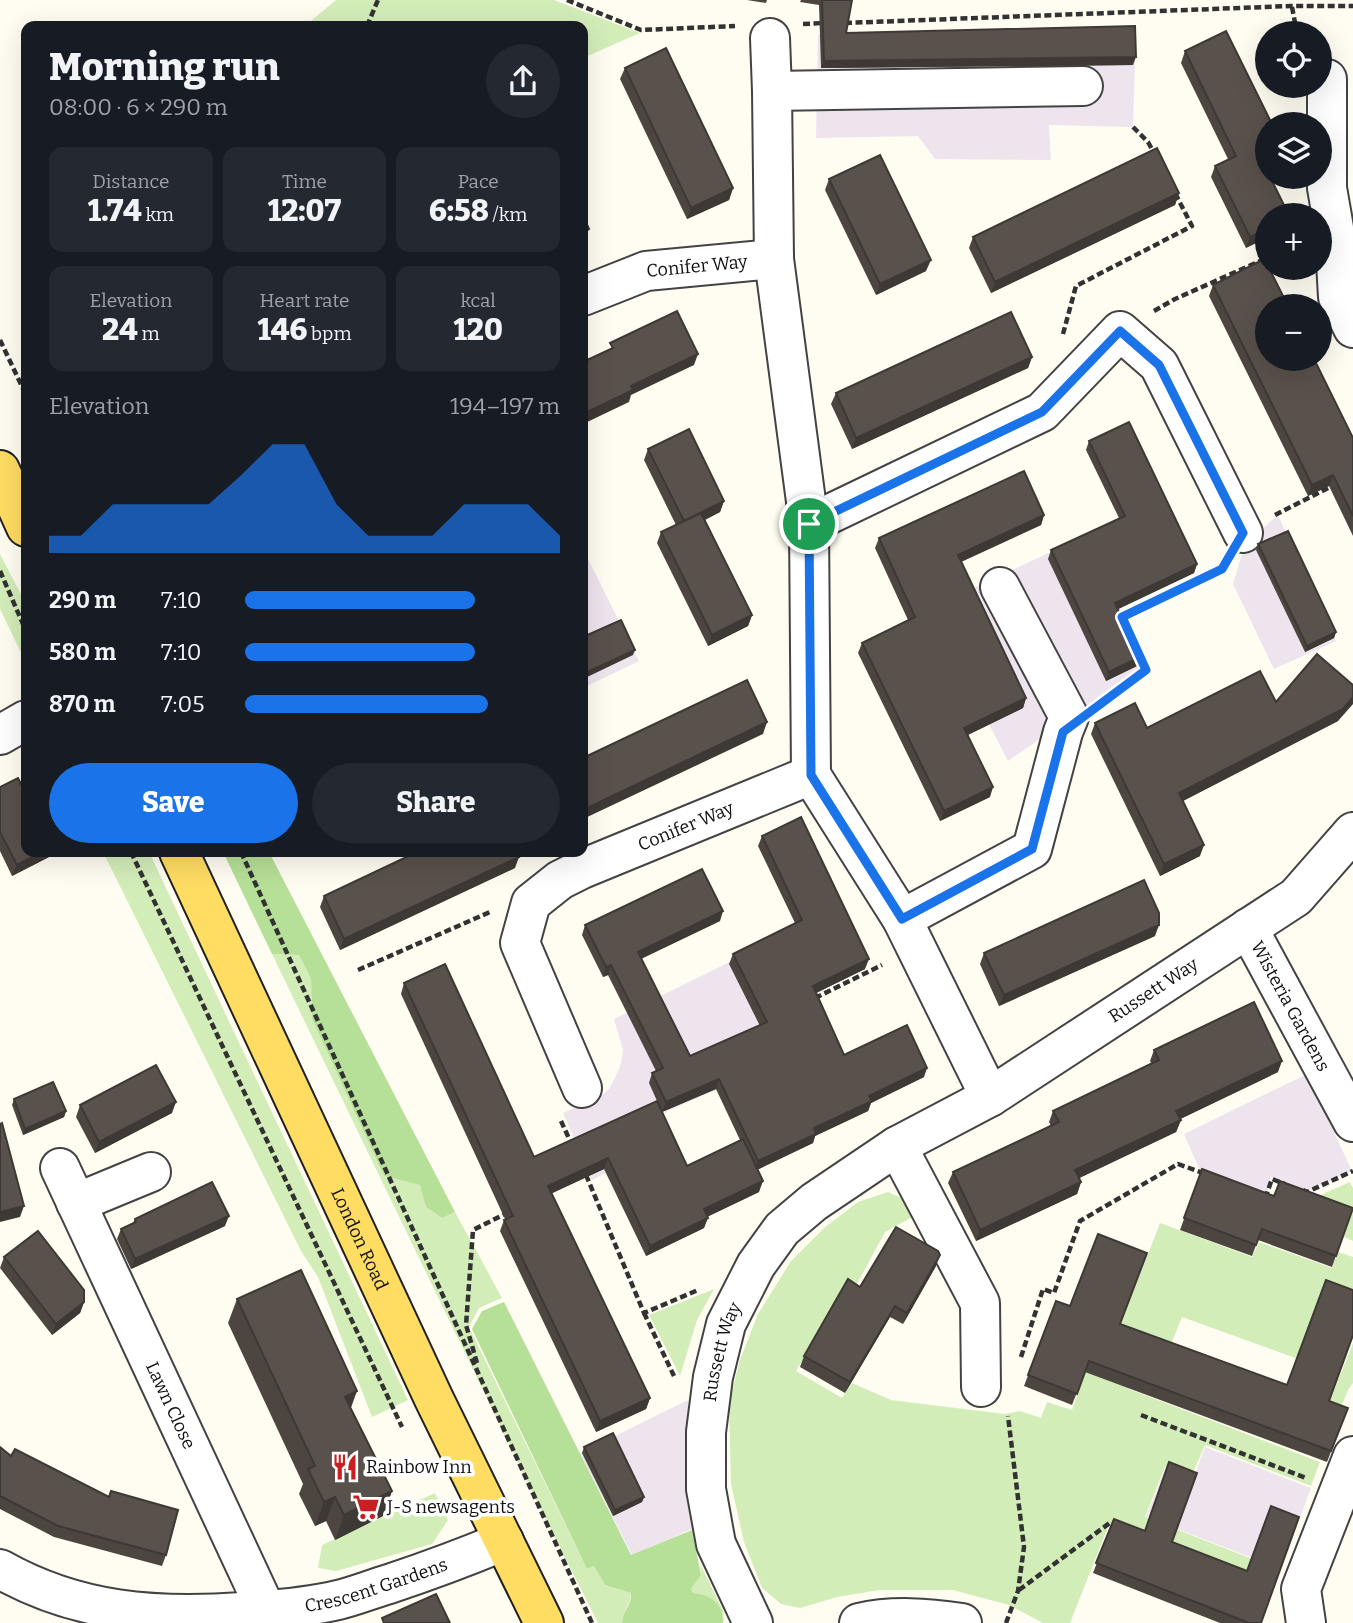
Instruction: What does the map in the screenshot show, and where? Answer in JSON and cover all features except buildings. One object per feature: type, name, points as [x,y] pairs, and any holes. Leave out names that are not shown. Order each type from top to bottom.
[{"type":"main road","points":[[0,470],[21,516]]},
{"type":"main road","name":"London Road","points":[[181,857],[434,1399],[544,1623]]},
{"type":"street","name":"Conifer Way","points":[[588,854],[811,775],[809,524],[774,260],[769,29]]},
{"type":"street","points":[[772,91],[1083,86]]},
{"type":"street","points":[[1327,98],[1327,188],[1343,226],[1338,297],[1353,328]]},
{"type":"street","name":"Conifer Way","points":[[588,294],[646,271],[774,260]]},
{"type":"street","points":[[809,524],[1042,412],[1120,331],[1159,365],[1243,533]]},
{"type":"street","points":[[902,919],[1032,849],[1066,724],[1000,587]]},
{"type":"street","points":[[0,735],[21,723]]},
{"type":"street","points":[[811,775],[902,919],[990,1097]]},
{"type":"street","name":"Russett Way","points":[[753,1623],[716,1544],[706,1489],[706,1432],[713,1377],[726,1324],[756,1265],[782,1229],[814,1202],[897,1146],[990,1097],[1296,897],[1353,832]]},
{"type":"street","name":"Conifer Way","points":[[531,902],[553,866],[579,857]]},
{"type":"street","points":[[531,902],[520,943],[582,1088]]},
{"type":"street","name":"Wisteria Gardens","points":[[1248,929],[1353,1122]]},
{"type":"street","points":[[897,1146],[980,1303],[993,1395]]},
{"type":"street","name":"Lawn Close","points":[[60,1168],[266,1617]]},
{"type":"street","points":[[76,1203],[151,1172]]},
{"type":"street","points":[[1306,1623],[1301,1589],[1353,1456]]},
{"type":"street","name":"Crescent Gardens","points":[[0,1569],[17,1579],[78,1601],[125,1612],[266,1617],[339,1600],[447,1565],[504,1541]]},
{"type":"street","points":[[859,1623],[879,1619],[930,1618],[962,1623]]},
{"type":"path","points":[[369,21],[378,0]]},
{"type":"path","points":[[567,0],[641,30],[769,29],[1292,6],[1353,6]]},
{"type":"path","points":[[1292,6],[1295,21]]},
{"type":"path","points":[[1133,127],[1148,142],[1155,154]]},
{"type":"path","points":[[1062,336],[1076,286],[1192,226],[1173,190]]},
{"type":"path","points":[[1120,331],[1175,299],[1255,263]]},
{"type":"path","points":[[0,340],[21,384]]},
{"type":"path","points":[[1066,724],[1146,670],[1122,617],[1222,569],[1243,533],[1341,482]]},
{"type":"path","points":[[0,571],[21,619]]},
{"type":"path","points":[[133,857],[395,1415]]},
{"type":"path","points":[[243,857],[592,1623]]},
{"type":"path","points":[[358,970],[510,903],[531,902]]},
{"type":"path","points":[[809,1001],[871,971]]},
{"type":"path","points":[[575,1151],[554,1103],[582,1088]]},
{"type":"path","points":[[580,1163],[644,1314],[669,1365]]},
{"type":"path","points":[[1018,1366],[1043,1289],[1054,1293],[1080,1221],[1178,1164],[1216,1178]]},
{"type":"path","points":[[1254,1191],[1266,1196],[1272,1179],[1307,1192],[1353,1171]]},
{"type":"path","points":[[481,1378],[466,1325],[473,1230],[511,1212]]},
{"type":"path","points":[[644,1314],[756,1265]]},
{"type":"path","points":[[993,1395],[1024,1547],[1018,1591],[1006,1623]]},
{"type":"path","points":[[1141,1415],[1339,1491]]},
{"type":"path","points":[[1018,1591],[1111,1522],[1123,1527]]},
{"type":"shaded area","points":[[1136,30],[1133,127],[1049,125],[1051,160],[935,159],[918,136],[816,138],[818,35]]},
{"type":"shaded area","points":[[1278,515],[1336,641],[1274,669],[1233,584],[1245,544]]},
{"type":"shaded area","points":[[1076,540],[1139,670],[1008,761],[929,609]]},
{"type":"shaded area","points":[[588,559],[639,661],[588,686]]},
{"type":"shaded area","points":[[756,949],[832,1039],[659,1115],[669,1141],[592,1180],[563,1113],[598,1098],[609,1089],[621,1064],[623,1050],[614,1019]]},
{"type":"shaded area","points":[[1307,1074],[1352,1171],[1307,1191],[1271,1177],[1266,1195],[1200,1171],[1184,1134]]},
{"type":"shaded area","points":[[688,1400],[692,1529],[632,1555],[580,1453]]},
{"type":"shaded area","points":[[1205,1447],[1311,1488],[1281,1569],[1146,1517],[1165,1469],[1193,1479]]},
{"type":"green space","points":[[336,0],[554,0],[640,33],[588,56],[588,21],[311,21]]},
{"type":"green space","points":[[0,554],[21,594],[21,653],[0,609]]},
{"type":"green space","points":[[105,857],[151,857],[408,1400],[372,1417],[318,1277],[301,1251]]},
{"type":"green space","points":[[225,857],[272,857],[455,1212],[442,1218],[426,1207],[420,1185],[384,1176],[312,1019],[311,979],[299,955],[272,954]]},
{"type":"green space","points":[[272,954],[299,955],[311,979],[312,1019],[384,1176],[421,1185],[426,1207],[442,1218],[455,1212],[502,1298],[479,1308],[469,1327],[587,1569],[594,1566],[605,1585],[631,1593],[622,1623],[598,1623]]},
{"type":"green space","points":[[1350,1182],[1353,1188],[1353,1241],[1344,1237],[1350,1218],[1307,1201]]},
{"type":"green space","points":[[888,1192],[908,1201],[914,1216],[885,1232],[851,1295],[843,1290],[796,1371],[842,1398],[852,1383],[891,1400],[1005,1414],[1020,1411],[1041,1418],[1047,1402],[1072,1410],[1099,1331],[1116,1337],[1160,1223],[1252,1257],[1259,1242],[1332,1268],[1338,1252],[1353,1257],[1353,1303],[1298,1359],[1182,1317],[1167,1354],[1145,1346],[1129,1389],[1320,1462],[1311,1486],[1205,1445],[1191,1477],[1165,1467],[1145,1517],[1280,1570],[1272,1590],[1108,1527],[1070,1623],[1043,1623],[1009,1605],[953,1590],[880,1590],[837,1597],[800,1608],[781,1604],[762,1588],[744,1542],[731,1484],[729,1404],[740,1360],[758,1314],[791,1261],[824,1228],[858,1202]]},
{"type":"green space","points":[[714,1289],[697,1320],[680,1376],[649,1315]]},
{"type":"green space","points":[[504,1302],[631,1555],[692,1530],[701,1575],[691,1589],[693,1593],[711,1598],[719,1606],[723,1623],[622,1623],[631,1593],[605,1585],[594,1566],[587,1569],[472,1329],[482,1311]]},
{"type":"green space","points":[[1353,1343],[1353,1383],[1338,1415],[1326,1411]]},
{"type":"green space","points":[[435,1493],[448,1520],[432,1544],[336,1571],[318,1568],[322,1545]]},
{"type":"green space","points":[[700,1564],[723,1610],[724,1623],[715,1602],[706,1596],[693,1593],[691,1589],[701,1574]]},
{"type":"place","name":"Rainbow Inn","points":[[345,1467]]},
{"type":"place","name":"J-S newsagents","points":[[366,1507]]},
{"type":"route","points":[[1120,331],[1159,365],[1243,533],[1222,569],[1122,617],[1146,670],[1063,732],[1032,849],[902,919],[811,775],[809,524],[1042,412],[1120,331]]}]
